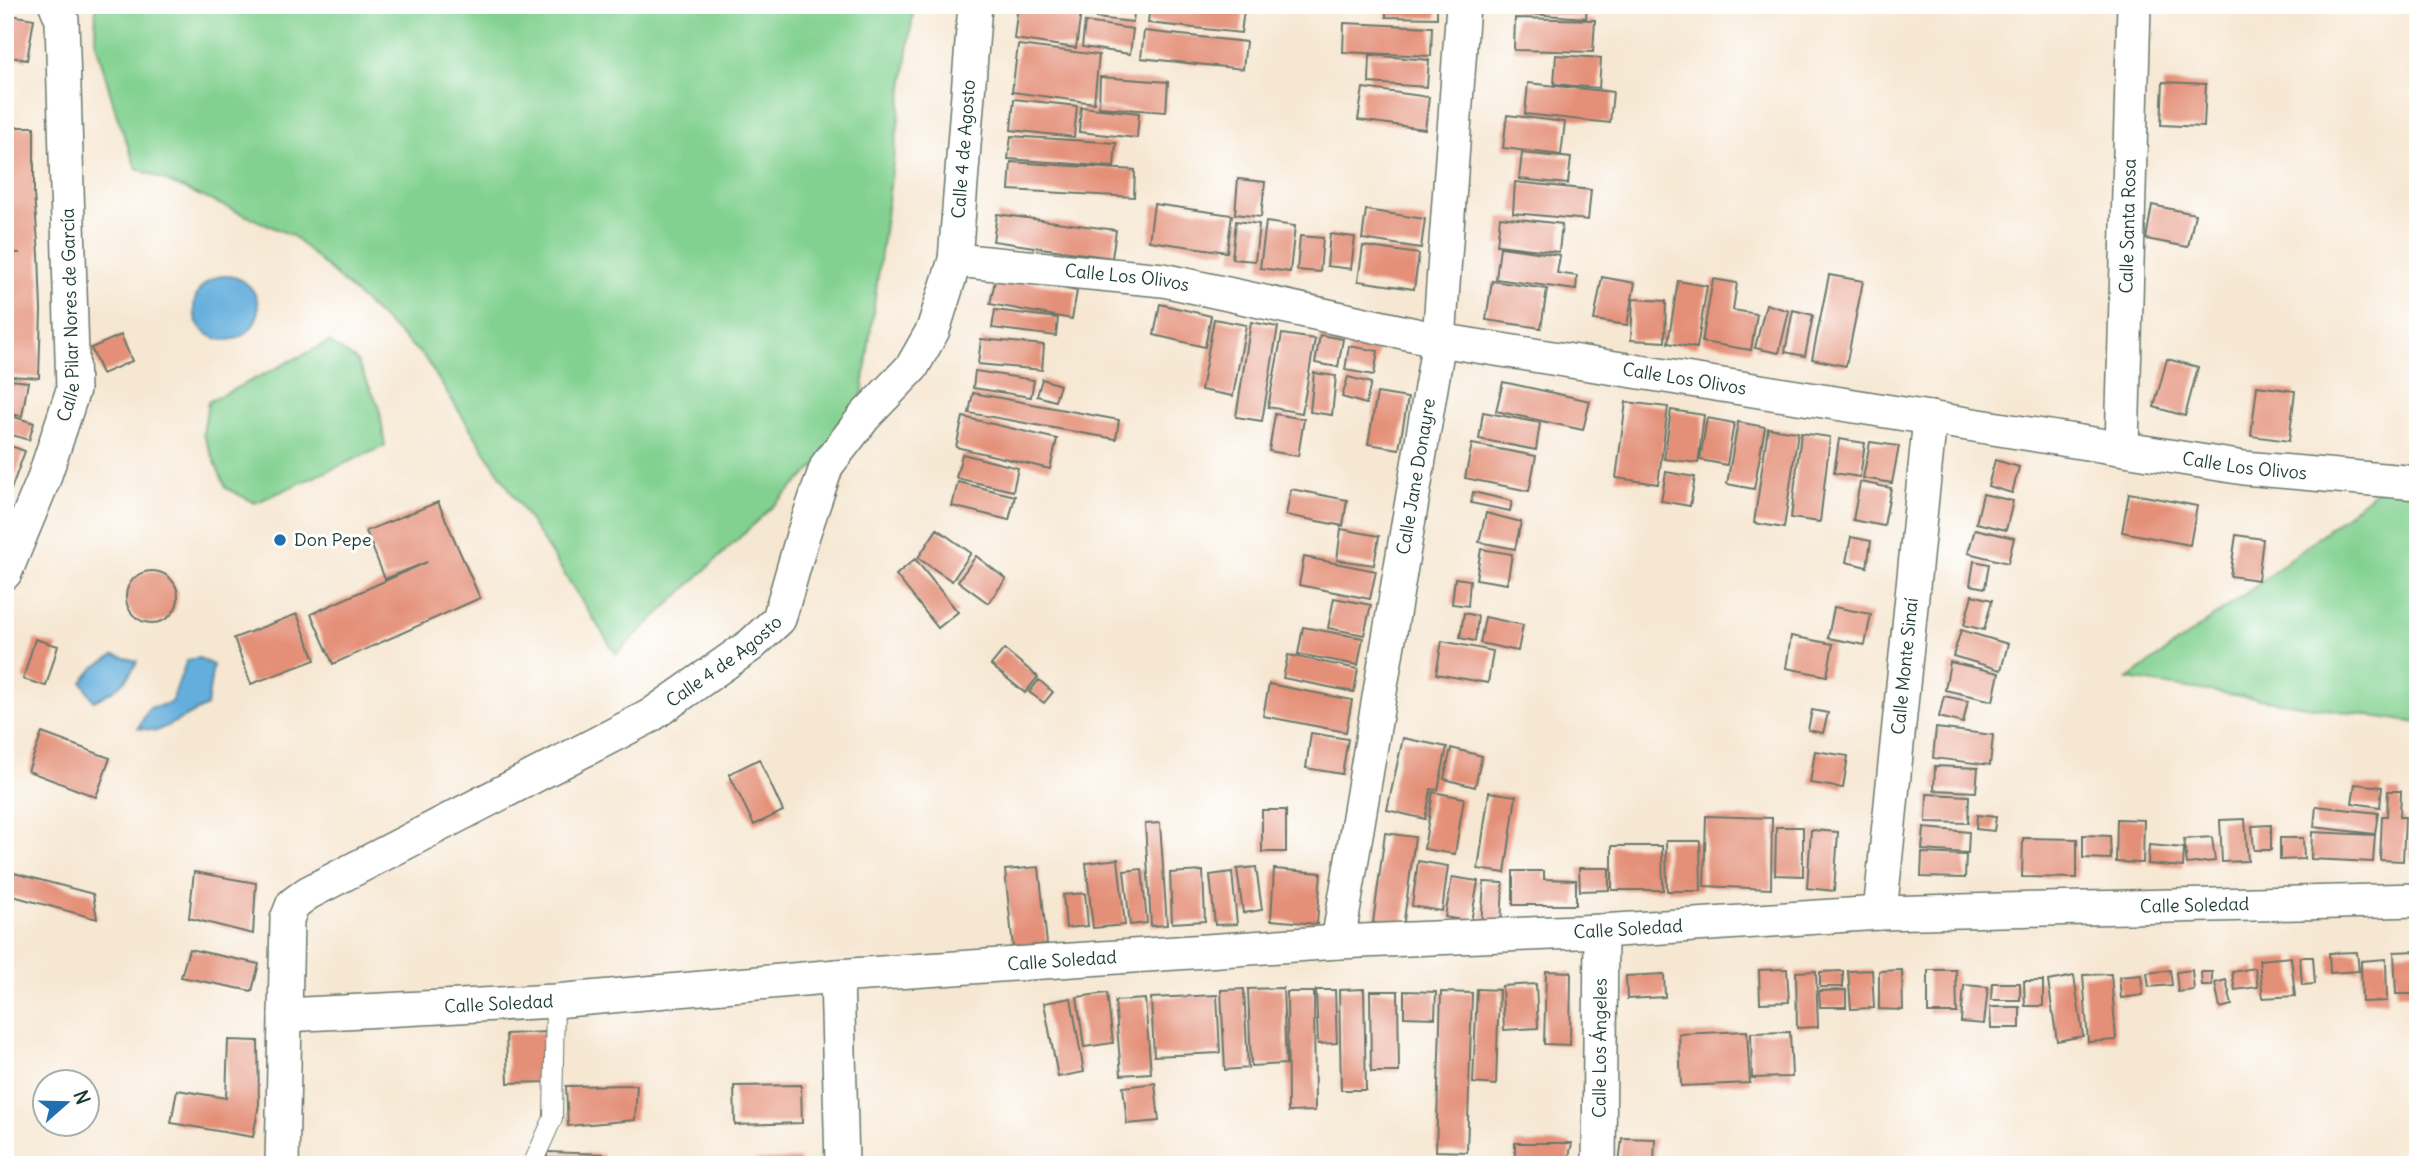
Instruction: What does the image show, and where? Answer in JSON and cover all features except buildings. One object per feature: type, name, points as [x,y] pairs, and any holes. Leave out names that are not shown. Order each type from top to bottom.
[{"type":"street","name":"Calle Pilar Nores de García","points":[[5,573],[43,481],[73,390],[62,20],[56,5]]},
{"type":"street","name":"Calle 4 de Agosto","points":[[285,1015],[287,919],[293,904],[308,893],[650,716],[751,645],[779,619],[827,465],[865,416],[912,367],[933,330],[956,260],[975,5]]},
{"type":"street","name":"Calle Jane Donayre","points":[[1338,942],[1439,340],[1463,5]]},
{"type":"street","name":"Calle Santa Rosa","points":[[2122,448],[2134,5]]},
{"type":"street","name":"Calle Los Olivos","points":[[956,260],[1163,280],[1439,340],[2244,468],[2418,483]]},
{"type":"street","name":"Calle Monte Sinaí","points":[[1880,913],[1930,418]]},
{"type":"street","name":"Calle Soledad","points":[[285,1015],[555,1001],[837,976],[1338,942],[1601,931],[1880,913],[2418,900]]},
{"type":"street","name":"Calle Los Ángeles","points":[[1599,1165],[1601,931]]},
{"type":"street","points":[[837,976],[842,1165]]},
{"type":"street","points":[[282,1165],[285,1015]]},
{"type":"lane","points":[[533,1165],[553,1118],[555,1001]]},
{"type":"green space","points":[[96,5],[914,5],[858,426],[616,654],[424,357],[293,236],[136,168],[117,116],[95,40]]},
{"type":"green space","points":[[329,342],[356,360],[379,406],[385,446],[255,503],[226,488],[203,434],[208,402]]},
{"type":"green space","points":[[2418,458],[2418,723],[2128,679],[2260,583]]},
{"type":"water","points":[[220,276],[232,276],[249,285],[256,296],[256,320],[249,331],[232,340],[220,340],[208,335],[199,326],[194,314],[194,302],[199,290],[208,281]]},
{"type":"water","points":[[114,655],[137,661],[120,685],[94,701],[82,682],[94,668]]},
{"type":"water","points":[[199,658],[213,665],[207,706],[157,731],[138,728],[149,708],[171,703],[187,660]]},
{"type":"place","name":"Don Pepe","points":[[280,540]]}]
